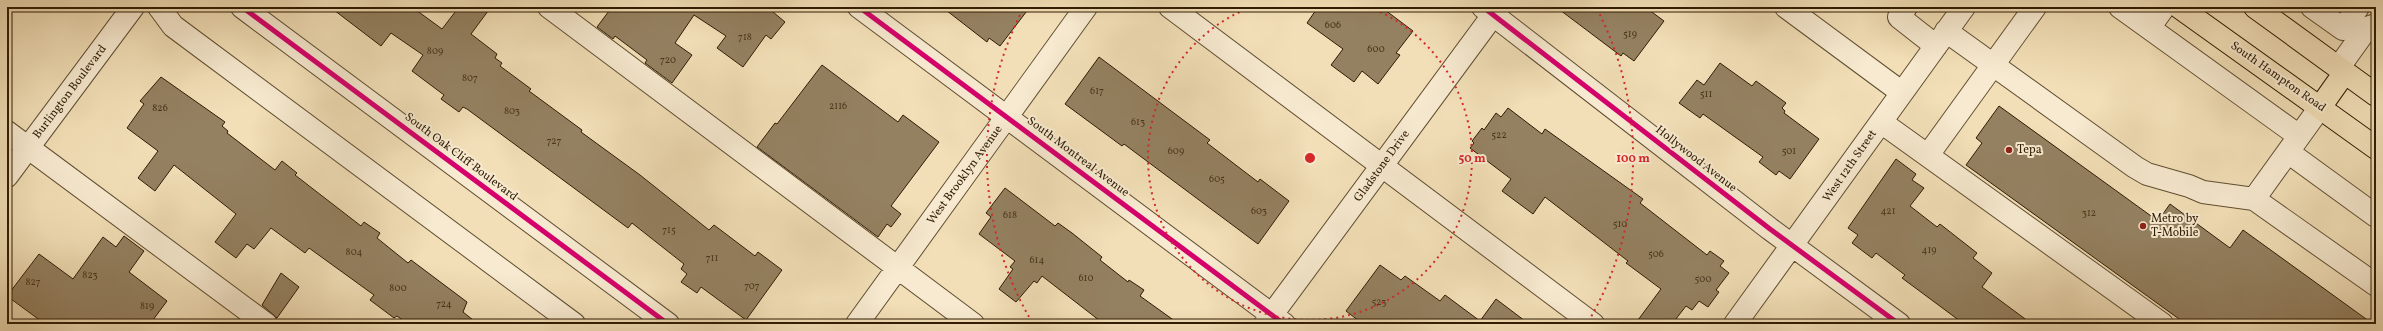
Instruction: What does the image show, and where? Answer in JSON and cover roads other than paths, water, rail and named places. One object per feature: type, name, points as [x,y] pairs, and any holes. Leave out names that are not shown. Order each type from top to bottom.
[{"type":"main road","name":"South Hampton Road","points":[[2179,7],[2321,106],[2376,148]]},
{"type":"main road","points":[[2267,10],[2376,95]]},
{"type":"main road","points":[[2321,106],[2342,70]]},
{"type":"street","name":"Burlington Boulevard","points":[[7,176],[133,7]]},
{"type":"street","points":[[159,7],[173,26],[574,324]]},
{"type":"street","name":"South Oak Cliff Boulevard","points":[[242,7],[668,324]]},
{"type":"street","points":[[549,7],[974,324]]},
{"type":"street","name":"South Montreal Avenue","points":[[859,7],[1007,117],[1274,321]]},
{"type":"street","name":"West Brooklyn Avenue","points":[[857,324],[1086,7]]},
{"type":"street","points":[[1170,7],[1383,165],[1593,324]]},
{"type":"street","points":[[1786,7],[1901,92]]},
{"type":"street","points":[[1906,7],[1899,17],[1993,65],[2147,174],[2189,186],[2203,192],[2254,199],[2376,285]]},
{"type":"street","name":"West 12th Street","points":[[1735,324],[1794,245],[1901,92],[1964,7]]},
{"type":"street","points":[[1928,155],[2035,7]]},
{"type":"street","points":[[2120,7],[2149,28],[2293,144],[2376,216]]},
{"type":"street","points":[[2149,28],[2164,7]]},
{"type":"street","points":[[2312,7],[2343,29],[2358,7]]},
{"type":"street","name":"Gladstone Drive","points":[[1274,321],[1492,10]]},
{"type":"street","name":"Hollywood Avenue","points":[[1492,10],[1794,245],[1899,324]]},
{"type":"street","points":[[2342,70],[2373,21]]},
{"type":"street","points":[[2254,199],[2321,106]]},
{"type":"street","points":[[1881,122],[2162,324]]},
{"type":"street","points":[[7,132],[266,324]]},
{"type":"place","name":"Tepa","points":[[2009,150]]},
{"type":"place","name":"Metro by T-Mobile","points":[[2143,226]]}]
